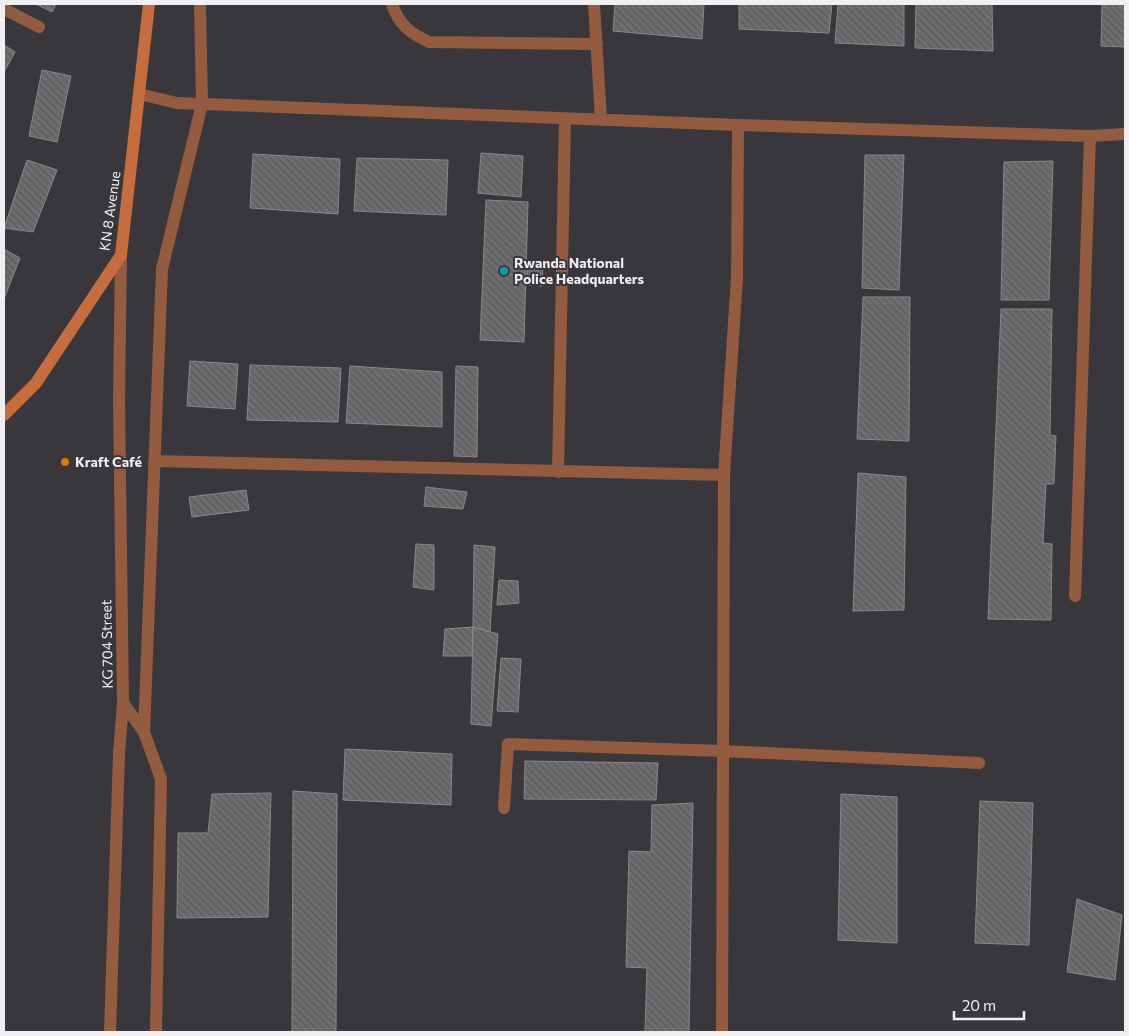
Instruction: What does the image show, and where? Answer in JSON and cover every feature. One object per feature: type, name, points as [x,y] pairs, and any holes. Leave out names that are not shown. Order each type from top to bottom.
[{"type":"main road","name":"KN 8 Avenue","points":[[4,415],[36,383],[121,255],[149,4]]},
{"type":"street","points":[[144,732],[162,269],[202,104],[200,4]]},
{"type":"street","points":[[392,4],[396,17],[409,33],[430,42],[597,44]]},
{"type":"street","points":[[594,4],[600,120]]},
{"type":"street","points":[[4,8],[39,27]]},
{"type":"street","points":[[139,94],[177,103],[738,125],[1090,136],[1125,134]]},
{"type":"street","points":[[558,472],[565,118]]},
{"type":"street","points":[[722,1032],[724,475],[737,277],[738,125]]},
{"type":"street","points":[[1075,596],[1090,136]]},
{"type":"street","name":"KG 704 Street","points":[[110,1032],[118,764],[122,703],[119,400],[121,255]]},
{"type":"street","points":[[154,461],[724,475]]},
{"type":"street","points":[[122,703],[144,732],[162,779],[156,1032]]},
{"type":"street","points":[[504,808],[508,744],[723,750],[979,763]]},
{"type":"building","points":[[36,4],[56,4],[52,12]]},
{"type":"building","points":[[615,4],[704,4],[702,39],[613,31]]},
{"type":"building","points":[[739,4],[832,4],[829,33],[739,29]]},
{"type":"building","points":[[838,4],[904,4],[904,46],[835,43]]},
{"type":"building","points":[[916,4],[992,4],[993,51],[915,48]]},
{"type":"building","points":[[1102,4],[1125,4],[1125,47],[1101,46]]},
{"type":"building","points":[[4,45],[15,52],[4,72]]},
{"type":"building","points":[[42,70],[71,76],[57,142],[29,136]]},
{"type":"building","points":[[481,153],[523,156],[521,197],[478,193]]},
{"type":"building","points":[[253,154],[340,159],[338,214],[250,208]]},
{"type":"building","points":[[865,155],[904,155],[899,290],[862,288]]},
{"type":"building","points":[[357,158],[448,160],[446,215],[354,211]]},
{"type":"building","points":[[27,160],[57,170],[33,232],[4,228]]},
{"type":"building","points":[[1053,161],[1049,300],[1001,300],[1004,162]]},
{"type":"building","name":"Rwanda National Police Headquarters","points":[[486,200],[528,202],[524,342],[480,340]]},
{"type":"building","points":[[4,249],[20,258],[4,299]]},
{"type":"building","points":[[528,261],[543,262],[542,286],[527,285]]},
{"type":"building","points":[[863,297],[910,297],[909,441],[857,439]]},
{"type":"building","points":[[1001,309],[1052,309],[1050,435],[1056,436],[1054,484],[1046,484],[1043,543],[1052,544],[1051,620],[988,619]]},
{"type":"building","points":[[190,361],[238,364],[235,409],[187,406]]},
{"type":"building","points":[[250,365],[341,368],[338,422],[247,420]]},
{"type":"building","points":[[350,366],[442,372],[442,427],[346,423]]},
{"type":"building","points":[[456,366],[478,367],[477,457],[454,456]]},
{"type":"building","points":[[858,473],[906,477],[904,610],[853,611]]},
{"type":"building","points":[[426,487],[467,492],[463,509],[424,506]]},
{"type":"building","points":[[246,490],[249,510],[192,517],[189,497]]},
{"type":"building","points":[[416,544],[434,545],[434,590],[413,587]]},
{"type":"building","points":[[474,545],[495,547],[490,632],[473,627]]},
{"type":"building","points":[[499,580],[518,581],[519,603],[497,605]]},
{"type":"building","points":[[473,627],[498,634],[491,726],[471,724]]},
{"type":"building","points":[[473,627],[472,656],[443,656],[445,629]]},
{"type":"building","points":[[501,658],[521,659],[518,712],[497,711]]},
{"type":"building","points":[[345,749],[452,754],[451,805],[343,800]]},
{"type":"building","points":[[525,761],[658,763],[656,800],[524,799]]},
{"type":"building","points":[[293,791],[337,794],[336,1032],[292,1032]]},
{"type":"building","points":[[271,793],[268,917],[177,918],[178,833],[208,833],[212,794]]},
{"type":"building","points":[[841,794],[897,797],[897,943],[838,940]]},
{"type":"building","points":[[980,801],[1033,803],[1029,945],[975,943]]},
{"type":"building","points":[[693,803],[689,1032],[645,1032],[647,968],[626,967],[629,851],[651,852],[652,805]]},
{"type":"building","points":[[1077,899],[1122,915],[1115,980],[1067,972]]},
{"type":"place","name":"Rwanda National Police Headquarters","points":[[504,271]]},
{"type":"place","name":"Kraft Café","points":[[65,462]]}]
